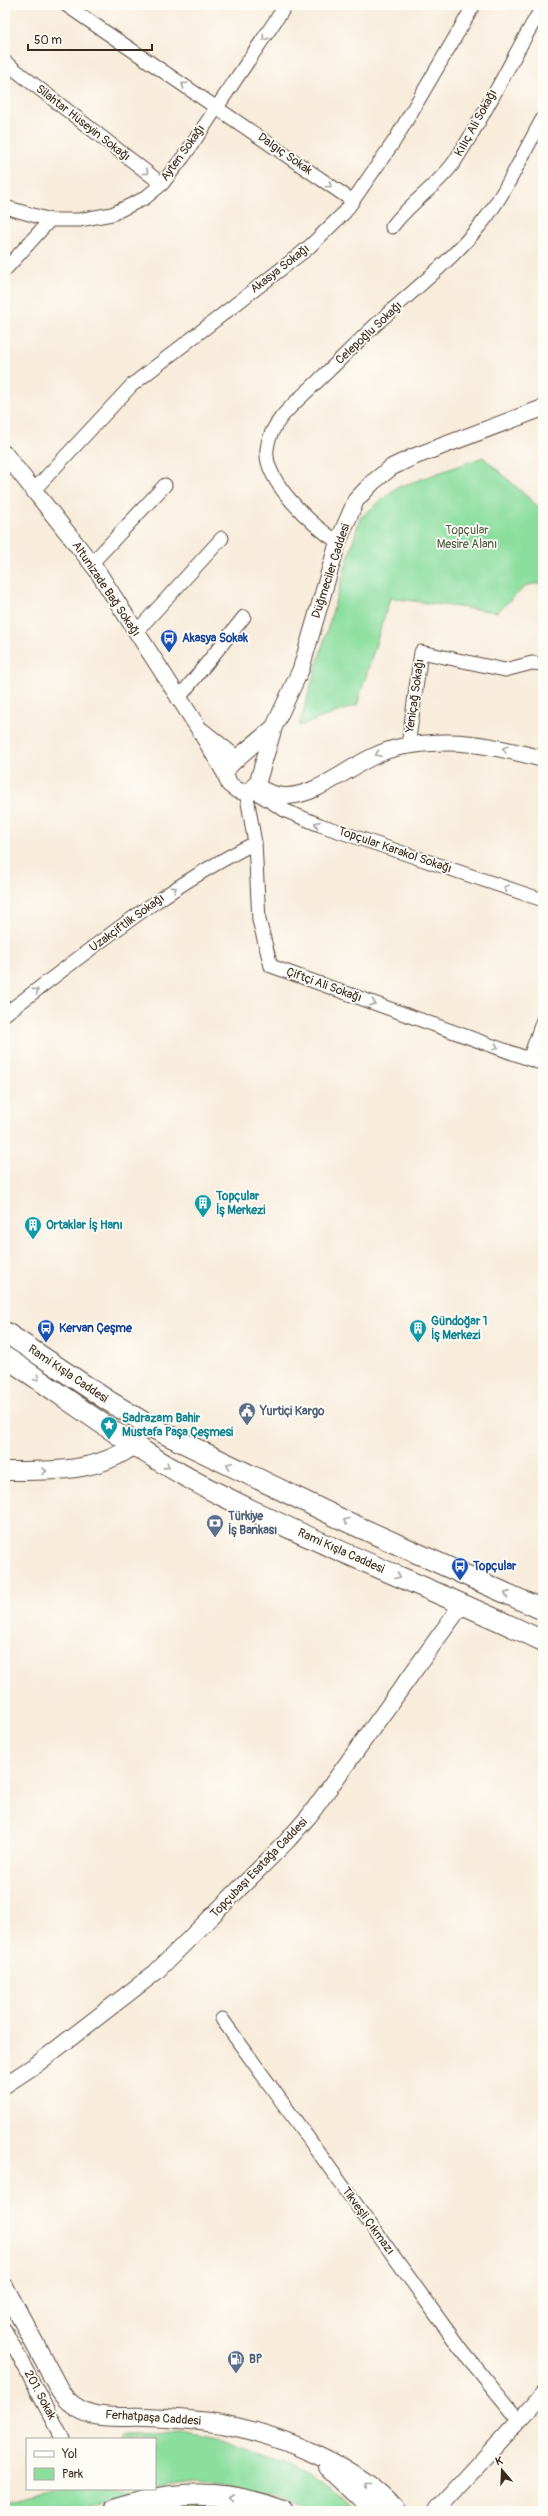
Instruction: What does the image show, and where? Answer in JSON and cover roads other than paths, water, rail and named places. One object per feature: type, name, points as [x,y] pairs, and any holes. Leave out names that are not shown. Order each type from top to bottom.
[{"type":"highway","points":[[114,2511],[152,2499],[211,2494],[244,2498],[282,2511]]},
{"type":"main road","name":"Rami Kışla Caddesi","points":[[5,1332],[129,1414],[204,1453],[543,1610]]},
{"type":"main road","name":"Rami Kışla Caddesi","points":[[5,1357],[134,1445],[218,1494],[370,1564],[463,1603],[543,1641]]},
{"type":"main road","points":[[5,1471],[53,1472],[89,1466],[118,1457],[134,1445],[136,1435],[129,1414]]},
{"type":"main road","points":[[370,1564],[371,1547],[373,1542],[382,1536]]},
{"type":"main road","name":"Ferhatpaşa Caddesi","points":[[5,2288],[13,2319],[66,2401],[91,2414],[222,2424],[276,2438],[339,2465],[362,2481],[396,2511]]},
{"type":"main road","name":"Ferhatpaşa Caddesi","points":[[316,2456],[373,2511]]},
{"type":"street","name":"Dalgıç Sokak","points":[[66,5],[353,201]]},
{"type":"street","name":"Ayten Sokağı","points":[[5,207],[50,220],[80,220],[112,214],[145,198],[162,184],[184,156],[286,5]]},
{"type":"street","name":"Akasya Sokağı","points":[[34,490],[132,385],[308,248],[345,212],[395,140],[474,5]]},
{"type":"street","name":"Kılıç Ali Sokağı","points":[[392,227],[405,209],[434,185],[455,161],[543,6]]},
{"type":"street","name":"Silahtar Hüseyin Sokağı","points":[[5,62],[162,184]]},
{"type":"street","name":"Celepoğlu Sokağı","points":[[338,542],[322,532],[276,481],[268,466],[267,450],[270,434],[277,422],[294,405],[382,319],[436,271],[483,222],[543,118]]},
{"type":"street","points":[[5,270],[50,220]]},
{"type":"street","name":"Düğmeciler Caddesi","points":[[253,786],[274,727],[301,669],[338,542],[356,500],[373,482],[392,467],[413,457],[543,408]]},
{"type":"street","name":"Altunizade Bağ Sokağı","points":[[5,454],[92,563],[178,699],[199,729]]},
{"type":"street","points":[[92,563],[165,485]]},
{"type":"street","points":[[136,632],[222,538]]},
{"type":"street","points":[[178,699],[244,617]]},
{"type":"street","name":"Yeniçağ Sokağı","points":[[408,746],[421,652],[505,670],[532,663],[543,664]]},
{"type":"street","points":[[225,773],[230,763],[239,758],[274,727]]},
{"type":"street","points":[[199,729],[232,787],[253,786],[273,794],[286,797],[301,794],[381,752],[408,746],[463,742],[492,745],[543,759]]},
{"type":"street","points":[[199,729],[239,758],[256,765],[253,786]]},
{"type":"street","name":"Çiftçi Ali Sokağı","points":[[253,786],[259,920],[271,966],[543,1064]]},
{"type":"street","name":"Topçular Karakol Sokağı","points":[[253,786],[286,811],[320,825],[543,900]]},
{"type":"street","name":"Uzakçiftlik Sokağı","points":[[5,1014],[153,902],[217,862],[255,843]]},
{"type":"street","points":[[528,1059],[543,1020]]},
{"type":"street","name":"Topçubaşı Esatağa Caddesi","points":[[5,2085],[37,2064],[156,1972],[287,1841],[309,1816],[463,1603]]},
{"type":"street","name":"Tikveşli Çıkmazı","points":[[222,2019],[460,2348],[518,2419]]},
{"type":"street","name":"201. Sokak","points":[[5,2330],[62,2438]]},
{"type":"street","points":[[437,2510],[518,2419],[543,2394]]},
{"type":"place","name":"Akasya Sokak","points":[[169,653]]},
{"type":"place","name":"Topçular İş Merkezi","points":[[203,1218]]},
{"type":"place","name":"Ortaklar İş Hanı","points":[[33,1240]]},
{"type":"place","name":"Kervan Çeşme","points":[[46,1343]]},
{"type":"place","name":"Gündoğar 1 İş Merkezi","points":[[418,1343]]},
{"type":"place","name":"Yurtiçi Kargo","points":[[247,1426]]},
{"type":"place","name":"Sadrazam Bahir Mustafa Paşa Çeşmesi","points":[[109,1440]]},
{"type":"place","name":"Türkiye İş Bankası","points":[[215,1538]]},
{"type":"place","name":"Topçular","points":[[460,1581]]},
{"type":"place","name":"BP","points":[[236,2374]]},
{"type":"park label","name":"Topçular Mesire Alanı","points":[[467,537]]}]
